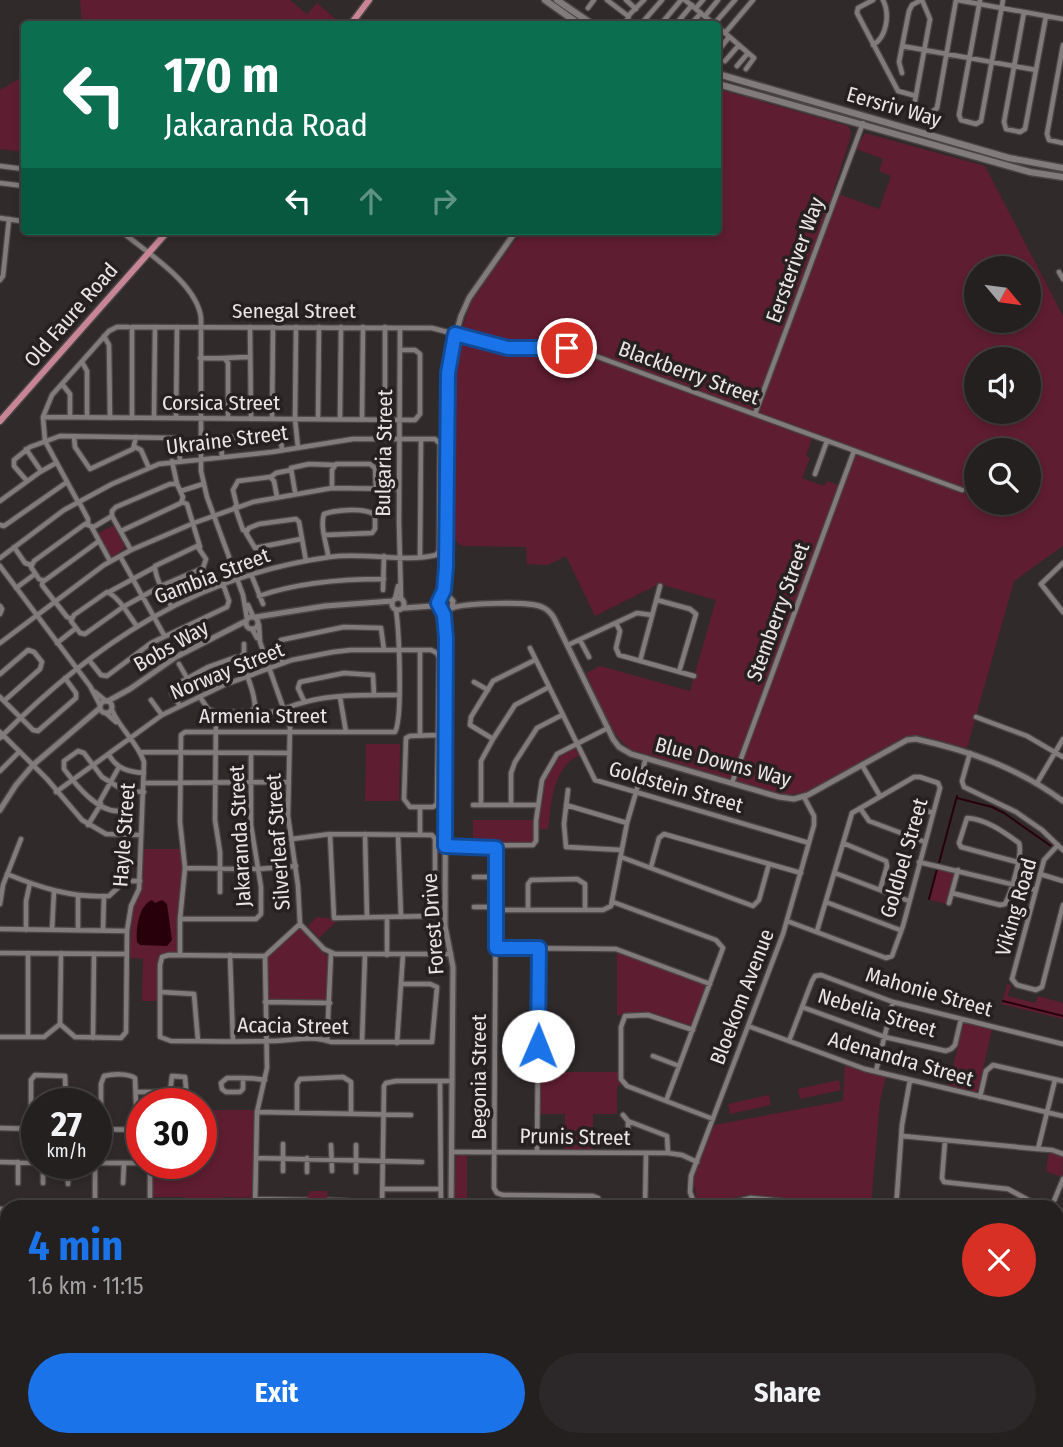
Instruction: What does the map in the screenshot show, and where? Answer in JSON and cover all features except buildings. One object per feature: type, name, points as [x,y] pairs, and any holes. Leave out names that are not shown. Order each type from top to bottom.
[{"type":"main road","points":[[353,21],[369,0]]},
{"type":"main road","points":[[354,21],[376,0]]},
{"type":"main road","points":[[545,0],[575,21]]},
{"type":"main road","points":[[557,0],[588,21]]},
{"type":"main road","name":"Eersriv Way","points":[[721,75],[1009,158],[1063,168]]},
{"type":"main road","name":"Eersriv Way","points":[[721,84],[1030,172],[1063,177]]},
{"type":"main road","name":"Old Faure Road","points":[[0,421],[164,235]]},
{"type":"street","points":[[607,0],[625,16],[629,16]]},
{"type":"street","points":[[626,0],[636,9]]},
{"type":"street","points":[[626,21],[644,0]]},
{"type":"street","points":[[644,21],[662,0]]},
{"type":"street","points":[[666,21],[683,0],[710,21]]},
{"type":"street","points":[[679,21],[703,0]]},
{"type":"street","points":[[695,21],[718,0]]},
{"type":"street","points":[[721,22],[735,0]]},
{"type":"street","points":[[721,25],[752,0]]},
{"type":"street","points":[[873,0],[857,9],[861,20],[899,92],[916,96]]},
{"type":"street","points":[[873,44],[883,36],[888,10],[883,0]]},
{"type":"street","points":[[902,73],[899,62],[909,10],[912,5],[922,0],[930,17],[915,106],[931,113],[936,110],[957,0],[1063,19]]},
{"type":"street","points":[[979,2],[959,115],[959,119],[964,122],[976,124],[981,121],[1003,0]]},
{"type":"street","points":[[1024,12],[1004,124],[1006,129],[1020,132],[1025,130],[1046,16]]},
{"type":"street","points":[[861,20],[868,16]]},
{"type":"street","points":[[721,31],[754,58],[746,69]]},
{"type":"street","points":[[725,61],[739,45]]},
{"type":"street","points":[[1063,45],[1060,75],[1047,136],[1049,140],[1063,144]]},
{"type":"street","points":[[902,46],[1036,70]]},
{"type":"street","points":[[737,66],[748,53]]},
{"type":"street","points":[[886,69],[899,62]]},
{"type":"street","name":"Eersteriver Way","points":[[755,414],[865,117]]},
{"type":"street","points":[[0,166],[21,169]]},
{"type":"street","points":[[0,183],[21,186]]},
{"type":"street","points":[[0,218],[21,221]]},
{"type":"street","points":[[0,280],[3,276],[9,219]]},
{"type":"street","points":[[126,235],[192,293],[199,306],[200,459],[204,484],[252,622]]},
{"type":"street","points":[[446,598],[448,373],[455,334],[475,289],[513,235]]},
{"type":"street","points":[[1059,272],[1063,279]]},
{"type":"street","points":[[130,327],[132,418]]},
{"type":"street","points":[[154,418],[155,327]]},
{"type":"street","points":[[176,418],[177,327]]},
{"type":"street","points":[[250,327],[250,419]]},
{"type":"street","points":[[272,419],[273,327]]},
{"type":"street","points":[[296,327],[295,419],[298,448]]},
{"type":"street","points":[[318,419],[319,327]]},
{"type":"street","points":[[340,419],[341,327]]},
{"type":"street","points":[[362,419],[363,327]]},
{"type":"street","points":[[385,327],[385,420]]},
{"type":"street","name":"Senegal Street","points":[[43,417],[50,399],[113,328],[385,327],[432,328],[455,334]]},
{"type":"street","name":"Bulgaria Street","points":[[397,730],[400,328]]},
{"type":"street","name":"Blackberry Street","points":[[455,334],[508,348],[574,349],[962,490]]},
{"type":"street","points":[[104,336],[110,345],[110,418]]},
{"type":"street","points":[[400,350],[416,350],[420,355],[419,416],[415,420],[400,420]]},
{"type":"street","points":[[200,358],[226,360],[250,357]]},
{"type":"street","points":[[226,360],[228,418]]},
{"type":"street","points":[[82,362],[88,371],[87,417]]},
{"type":"street","points":[[62,384],[69,394],[70,417]]},
{"type":"street","points":[[43,417],[45,441],[110,561]]},
{"type":"street","name":"Corsica Street","points":[[43,417],[400,420]]},
{"type":"street","points":[[27,481],[14,465],[15,459],[26,449],[60,436],[175,438],[180,460]]},
{"type":"street","points":[[74,437],[75,447],[90,469],[130,451],[135,447],[136,437]]},
{"type":"street","points":[[222,457],[221,442],[227,437],[276,438],[281,441],[282,450]]},
{"type":"street","name":"Ukraine Street","points":[[0,558],[78,502],[149,468],[173,461],[282,450],[353,439],[421,439]]},
{"type":"street","points":[[421,439],[421,556]]},
{"type":"street","name":"Gambia Street","points":[[1,735],[45,694],[136,625],[171,606],[223,584],[271,568],[328,557],[436,555],[439,551],[440,444],[436,440],[421,439]]},
{"type":"street","points":[[815,474],[827,441]]},
{"type":"street","points":[[135,447],[141,450],[149,468]]},
{"type":"street","points":[[26,449],[41,471]]},
{"type":"street","name":"Stemberry Street","points":[[732,783],[854,451]]},
{"type":"street","points":[[173,461],[182,502]]},
{"type":"street","points":[[0,501],[56,463]]},
{"type":"street","points":[[306,561],[299,522],[294,518],[259,524],[243,530],[233,490],[236,482],[271,477],[275,473],[291,470],[292,467],[309,464],[372,464],[375,468],[376,489]]},
{"type":"street","points":[[332,488],[332,470],[335,465]]},
{"type":"street","points":[[291,470],[295,492]]},
{"type":"street","points":[[271,477],[277,498]]},
{"type":"street","points":[[0,526],[4,526],[67,482]]},
{"type":"street","points":[[131,550],[112,516],[112,511],[170,484],[177,484]]},
{"type":"street","points":[[181,491],[204,484]]},
{"type":"street","points":[[0,643],[110,561],[194,523],[236,507],[332,488],[399,489]]},
{"type":"street","points":[[14,547],[25,563],[31,565],[43,580],[43,585],[66,617],[72,619],[76,628],[85,635],[142,596],[203,568],[206,559],[187,504],[182,502]]},
{"type":"street","points":[[121,531],[182,502]]},
{"type":"street","points":[[325,536],[372,533],[375,529],[375,515],[370,511],[326,512],[322,517],[328,557]]},
{"type":"street","points":[[31,565],[73,532],[112,516]]},
{"type":"street","points":[[247,530],[250,543],[255,548],[301,539]]},
{"type":"street","points":[[43,580],[99,541]]},
{"type":"street","points":[[72,619],[104,593],[155,567],[157,563],[200,547]]},
{"type":"street","points":[[120,556],[164,635]]},
{"type":"street","points":[[383,590],[384,556]]},
{"type":"street","points":[[1063,563],[1041,584],[1063,612]]},
{"type":"street","name":"Hayle Street","points":[[0,566],[140,752],[144,762],[140,881],[131,906],[127,930],[126,1032],[122,1038],[93,1038]]},
{"type":"street","points":[[155,567],[171,606]]},
{"type":"street","points":[[16,588],[35,573]]},
{"type":"street","points":[[251,574],[263,604]]},
{"type":"street","points":[[259,596],[337,579],[384,579]]},
{"type":"street","points":[[89,660],[101,675],[106,676],[164,635],[228,606],[223,584]]},
{"type":"street","points":[[640,661],[660,586]]},
{"type":"street","points":[[109,592],[136,625]]},
{"type":"street","name":"Blue Downs Way","points":[[446,598],[475,604],[533,604],[544,607],[554,618],[616,743],[623,750],[646,758],[784,798],[804,797],[907,740],[916,738],[1009,767],[1063,801]]},
{"type":"street","name":"Bobs Way","points":[[1,808],[33,765],[80,727],[176,657],[229,631],[252,622],[325,606],[432,603],[446,598]]},
{"type":"street","name":"Forest Drive","points":[[446,598],[440,609],[446,638]]},
{"type":"street","name":"Forest Drive","points":[[446,598],[451,610],[446,638],[445,926],[453,967],[451,1200]]},
{"type":"street","points":[[657,600],[690,609],[696,614],[679,672]]},
{"type":"street","name":"Bobs Way","points":[[398,604],[440,609]]},
{"type":"street","name":"Blue Downs Way","points":[[440,609],[451,610],[475,604]]},
{"type":"street","points":[[0,606],[0,614]]},
{"type":"street","points":[[568,645],[637,613],[653,615]]},
{"type":"street","name":"Silverleaf Street","points":[[252,622],[284,710],[289,732],[288,816],[296,866],[300,924],[331,953]]},
{"type":"street","points":[[616,623],[620,631],[617,653],[694,676]]},
{"type":"street","points":[[283,663],[277,646],[281,640],[344,627],[381,628],[383,650]]},
{"type":"street","points":[[57,643],[76,628]]},
{"type":"street","points":[[580,640],[589,657]]},
{"type":"street","points":[[239,659],[244,653],[244,644]]},
{"type":"street","name":"Goldstein Street","points":[[530,648],[595,780],[809,843]]},
{"type":"street","points":[[0,674],[28,650],[34,652],[42,662],[40,669],[2,699],[36,732],[76,698],[76,693],[65,678]]},
{"type":"street","name":"Norway Street","points":[[57,792],[128,738],[180,706],[246,676],[283,663],[346,650],[435,651],[439,658],[438,735]]},
{"type":"street","points":[[420,650],[420,735]]},
{"type":"street","points":[[180,706],[172,689],[187,678],[233,657],[239,659],[246,676],[255,702],[253,710]]},
{"type":"street","points":[[493,740],[469,724],[498,678],[536,660]]},
{"type":"street","points":[[179,664],[187,678]]},
{"type":"street","points":[[304,701],[298,688],[300,682],[349,673],[373,675],[374,695]]},
{"type":"street","points":[[474,682],[488,690]]},
{"type":"street","points":[[481,804],[481,761],[493,740],[515,705],[549,687]]},
{"type":"street","points":[[200,697],[208,709],[216,712],[253,710],[267,713],[284,710],[304,701],[398,695]]},
{"type":"street","points":[[340,697],[346,732]]},
{"type":"street","points":[[151,700],[162,715]]},
{"type":"street","points":[[216,712],[215,820],[220,892]]},
{"type":"street","points":[[511,804],[513,765],[537,728],[562,715]]},
{"type":"street","points":[[976,717],[1011,729],[1063,757]]},
{"type":"street","points":[[445,846],[496,848],[533,845],[536,841],[538,805],[544,775],[558,752],[608,727]]},
{"type":"street","name":"Armenia Street","points":[[180,751],[181,735],[185,732],[392,733],[397,730]]},
{"type":"street","points":[[1,735],[33,765],[88,825],[108,835],[141,835]]},
{"type":"street","points":[[438,735],[438,803],[433,807],[410,807],[404,799],[405,741],[410,736],[438,735]]},
{"type":"street","points":[[1037,783],[1063,739]]},
{"type":"street","points":[[180,751],[180,822],[185,868],[180,955]]},
{"type":"street","points":[[0,771],[19,752]]},
{"type":"street","points":[[125,791],[126,796],[119,811],[114,811],[84,794],[63,764],[76,752],[83,752],[100,775],[125,791],[144,792]]},
{"type":"street","points":[[140,752],[289,753]]},
{"type":"street","name":"Jakaranda Street","points":[[180,919],[259,918],[261,887],[251,825],[251,753]]},
{"type":"street","points":[[970,753],[962,781],[964,787],[1016,812],[1063,850]]},
{"type":"street","points":[[109,755],[119,767],[144,773]]},
{"type":"street","points":[[474,906],[605,909],[613,902],[627,824],[646,758]]},
{"type":"street","points":[[862,765],[880,796]]},
{"type":"street","points":[[88,825],[119,767]]},
{"type":"street","name":"Goldbel Street","points":[[787,921],[889,958],[894,954],[940,787],[936,781],[914,777],[860,807]]},
{"type":"street","points":[[144,783],[289,782]]},
{"type":"street","points":[[568,790],[564,841],[566,847],[622,850]]},
{"type":"street","name":"Bloekom Avenue","points":[[694,1200],[690,1184],[697,1162],[787,921],[801,873],[815,821],[804,797]]},
{"type":"street","points":[[474,805],[538,805]]},
{"type":"street","points":[[566,805],[627,824]]},
{"type":"street","points":[[420,807],[420,835]]},
{"type":"street","points":[[817,931],[852,813],[860,807],[869,821],[925,842]]},
{"type":"street","points":[[914,807],[933,813]]},
{"type":"street","points":[[952,893],[1002,905],[1007,901],[1021,848],[1017,842],[986,823],[966,818],[959,843],[961,847],[1017,862]]},
{"type":"street","points":[[292,839],[330,834],[435,837],[434,915],[429,918],[334,918],[330,834]]},
{"type":"street","points":[[365,834],[367,917]]},
{"type":"street","points":[[651,867],[659,838],[664,834],[801,873]]},
{"type":"street","points":[[398,835],[401,917]]},
{"type":"street","points":[[0,904],[7,874],[21,839]]},
{"type":"street","points":[[843,843],[886,861],[880,890]]},
{"type":"street","name":"Viking Road","points":[[1058,845],[1044,858],[1014,982],[1036,990],[1042,987],[1063,905]]},
{"type":"street","name":"Begonia Street","points":[[496,848],[494,1188],[499,1194],[593,1196],[599,1200]]},
{"type":"street","points":[[621,857],[753,906],[759,900],[769,864]]},
{"type":"street","points":[[919,862],[1035,890]]},
{"type":"street","points":[[185,868],[258,869],[296,866]]},
{"type":"street","points":[[949,903],[958,870]]},
{"type":"street","points":[[834,873],[909,901]]},
{"type":"street","points":[[7,874],[54,891],[78,896],[113,894],[125,881],[140,881]]},
{"type":"street","points":[[1040,874],[1063,881]]},
{"type":"street","points":[[474,877],[496,877]]},
{"type":"street","points":[[527,909],[528,884],[531,880],[577,879],[585,884],[586,910]]},
{"type":"street","points":[[26,930],[26,901],[30,883]]},
{"type":"street","points":[[52,930],[54,891]]},
{"type":"street","points":[[78,896],[78,930]]},
{"type":"street","points":[[103,930],[104,896]]},
{"type":"street","points":[[613,902],[720,943],[723,952],[666,1101]]},
{"type":"street","points":[[826,902],[900,930]]},
{"type":"street","points":[[387,918],[387,955]]},
{"type":"street","points":[[198,1041],[194,994],[160,992],[161,959],[164,956],[180,955],[265,956],[300,924]]},
{"type":"street","points":[[0,929],[127,930]]},
{"type":"street","points":[[496,948],[619,950],[710,984]]},
{"type":"street","points":[[537,1152],[539,948]]},
{"type":"street","points":[[0,953],[126,954]]},
{"type":"street","points":[[28,953],[28,1037]]},
{"type":"street","points":[[0,1037],[46,1037],[60,1024],[61,953]]},
{"type":"street","points":[[327,1041],[331,953],[451,954]]},
{"type":"street","points":[[60,1024],[75,1038],[93,1038],[94,954]]},
{"type":"street","points":[[362,1042],[365,954]]},
{"type":"street","points":[[397,1042],[403,954]]},
{"type":"street","points":[[230,956],[233,1041]]},
{"type":"street","points":[[265,956],[268,1041],[265,1080],[257,1112],[255,1199],[306,1200]]},
{"type":"street","name":"Mahonie Street","points":[[789,1041],[813,979],[821,975],[893,1002],[1063,1044]]},
{"type":"street","name":"Acacia Street","points":[[160,992],[160,1032],[162,1039],[167,1041],[268,1041],[300,1038],[431,1043],[434,1035],[437,987],[430,984],[401,984]]},
{"type":"street","points":[[265,1002],[330,1003]]},
{"type":"street","points":[[876,1071],[893,1002]]},
{"type":"street","name":"Nebelia Street","points":[[802,1007],[885,1037],[948,1051],[955,1045],[961,1019]]},
{"type":"street","points":[[693,1030],[648,1015],[627,1014],[623,1018],[621,1079],[627,1086],[713,1119]]},
{"type":"street","name":"Adenandra Street","points":[[748,1026],[855,1066],[1063,1116]]},
{"type":"street","points":[[653,1056],[679,1066]]},
{"type":"street","points":[[980,1097],[986,1070],[993,1065],[1063,1082]]},
{"type":"street","points":[[33,1088],[33,1076],[38,1074],[65,1076],[65,1088]]},
{"type":"street","points":[[101,1088],[104,1076],[133,1076],[137,1088]]},
{"type":"street","points":[[172,1076],[185,1077],[186,1089],[182,1092],[170,1092],[172,1076]]},
{"type":"street","points":[[297,1113],[297,1084],[300,1079],[343,1077],[351,1082],[351,1114]]},
{"type":"street","points":[[243,1078],[241,1091],[222,1090],[221,1083],[225,1079],[243,1078],[265,1080]]},
{"type":"street","points":[[897,1200],[910,1080]]},
{"type":"street","points":[[1038,1149],[1055,1080]]},
{"type":"street","points":[[440,1081],[441,1200]]},
{"type":"street","points":[[382,1200],[383,1091],[386,1083],[452,1081]]},
{"type":"street","points":[[257,1112],[411,1115]]},
{"type":"street","points":[[623,1115],[628,1121],[667,1136],[668,1153]]},
{"type":"street","points":[[628,1121],[628,1129]]},
{"type":"street","points":[[0,1128],[21,1129]]},
{"type":"street","points":[[902,1136],[1052,1150],[1063,1154]]},
{"type":"street","points":[[945,1141],[944,1182],[1008,1189],[1028,1200]]},
{"type":"street","points":[[283,1144],[283,1171]]},
{"type":"street","points":[[331,1144],[332,1171]]},
{"type":"street","points":[[356,1144],[356,1172]]},
{"type":"street","name":"Prunis Street","points":[[452,1152],[668,1153],[682,1155],[697,1162]]},
{"type":"street","points":[[645,1200],[646,1154]]},
{"type":"street","points":[[256,1158],[355,1158],[422,1162]]},
{"type":"street","points":[[307,1158],[307,1172]]},
{"type":"street","points":[[0,1162],[18,1163],[18,1183]]},
{"type":"street","points":[[112,1163],[124,1163],[123,1182]]},
{"type":"street","points":[[68,1179],[68,1184]]},
{"type":"street","points":[[95,1200],[96,1179]]},
{"type":"street","points":[[150,1179],[150,1200]]},
{"type":"street","points":[[1054,1200],[1063,1179]]},
{"type":"street","points":[[383,1189],[441,1189]]},
{"type":"shaded area","points":[[80,0],[290,0],[307,14],[317,3],[338,21],[82,21]]},
{"type":"shaded area","points":[[21,78],[21,152],[0,149],[0,90]]},
{"type":"shaded area","points":[[721,90],[848,126],[851,131],[850,139],[833,192],[879,209],[891,176],[879,171],[883,159],[856,149],[865,133],[985,166],[1032,256],[964,256],[964,333],[1041,333],[1041,274],[1063,316],[1063,546],[1014,581],[967,748],[919,735],[904,737],[804,793],[784,795],[632,750],[624,744],[611,726],[586,673],[600,666],[690,691],[716,600],[659,584],[595,616],[566,556],[548,565],[527,564],[526,547],[462,546],[452,538],[452,370],[457,344],[472,299],[519,235],[721,235]],"holes":[[[813,436],[853,452],[840,486],[827,481],[824,486],[802,478],[810,458],[806,456]]]},
{"type":"shaded area","points":[[114,525],[125,548],[113,557],[109,555],[97,534]]},
{"type":"shaded area","points":[[366,744],[400,744],[399,801],[365,801]]},
{"type":"shaded area","points":[[575,747],[580,755],[564,768],[555,786],[548,829],[538,829],[545,778],[560,754]]},
{"type":"shaded area","points":[[473,820],[534,820],[534,841],[473,845]]},
{"type":"shaded area","points":[[143,849],[182,849],[183,882],[178,951],[159,957],[158,1001],[142,1001],[143,959],[129,958],[132,918],[141,890]]},
{"type":"shaded area","points":[[938,868],[955,874],[947,904],[930,900]]},
{"type":"shaded area","points":[[152,900],[155,903],[162,900],[167,904],[172,940],[167,946],[140,945],[137,942],[141,912]]},
{"type":"shaded area","points":[[317,917],[339,919],[319,938],[308,926]]},
{"type":"shaded area","points":[[299,927],[329,958],[327,1002],[270,1002],[266,998],[268,956]]},
{"type":"shaded area","points":[[617,951],[704,983],[706,989],[692,1026],[687,1027],[647,1013],[617,1016]]},
{"type":"shaded area","points":[[1007,984],[1011,985],[1008,996],[1035,1003],[1038,996],[1063,1003],[1063,1019],[1002,1004]]},
{"type":"shaded area","points":[[964,1022],[992,1030],[978,1090],[975,1093],[948,1086]]},
{"type":"shaded area","points":[[845,1064],[886,1076],[880,1101],[872,1200],[803,1200],[747,1195],[722,1200],[697,1200],[693,1179],[714,1125],[843,1101]]},
{"type":"shaded area","points":[[540,1072],[619,1072],[621,1083],[617,1087],[617,1114],[593,1114],[593,1151],[564,1151],[565,1114],[540,1114]]},
{"type":"shaded area","points":[[839,1080],[841,1090],[800,1099],[798,1089]]},
{"type":"shaded area","points":[[769,1095],[771,1105],[730,1114],[728,1104]]},
{"type":"shaded area","points":[[217,1110],[255,1110],[254,1198],[184,1200],[184,1197],[152,1197],[151,1179],[217,1179]]},
{"type":"shaded area","points":[[1049,1151],[1063,1156],[1062,1177],[1046,1171]]},
{"type":"shaded area","points":[[467,1154],[467,1200],[454,1200],[456,1157]]},
{"type":"shaded area","points":[[310,1191],[327,1191],[328,1200],[307,1200]]},
{"type":"waterway","points":[[939,863],[957,796]]},
{"type":"waterway","points":[[957,798],[1004,813],[1051,846]]},
{"type":"waterway","points":[[929,899],[937,869]]},
{"type":"waterway","points":[[1003,1001],[1063,1016]]},
{"type":"route","points":[[538,1046],[539,948],[496,948],[496,848],[445,846],[446,638],[444,615],[438,603],[444,590],[446,567],[448,373],[455,334],[508,348],[567,348]]}]
